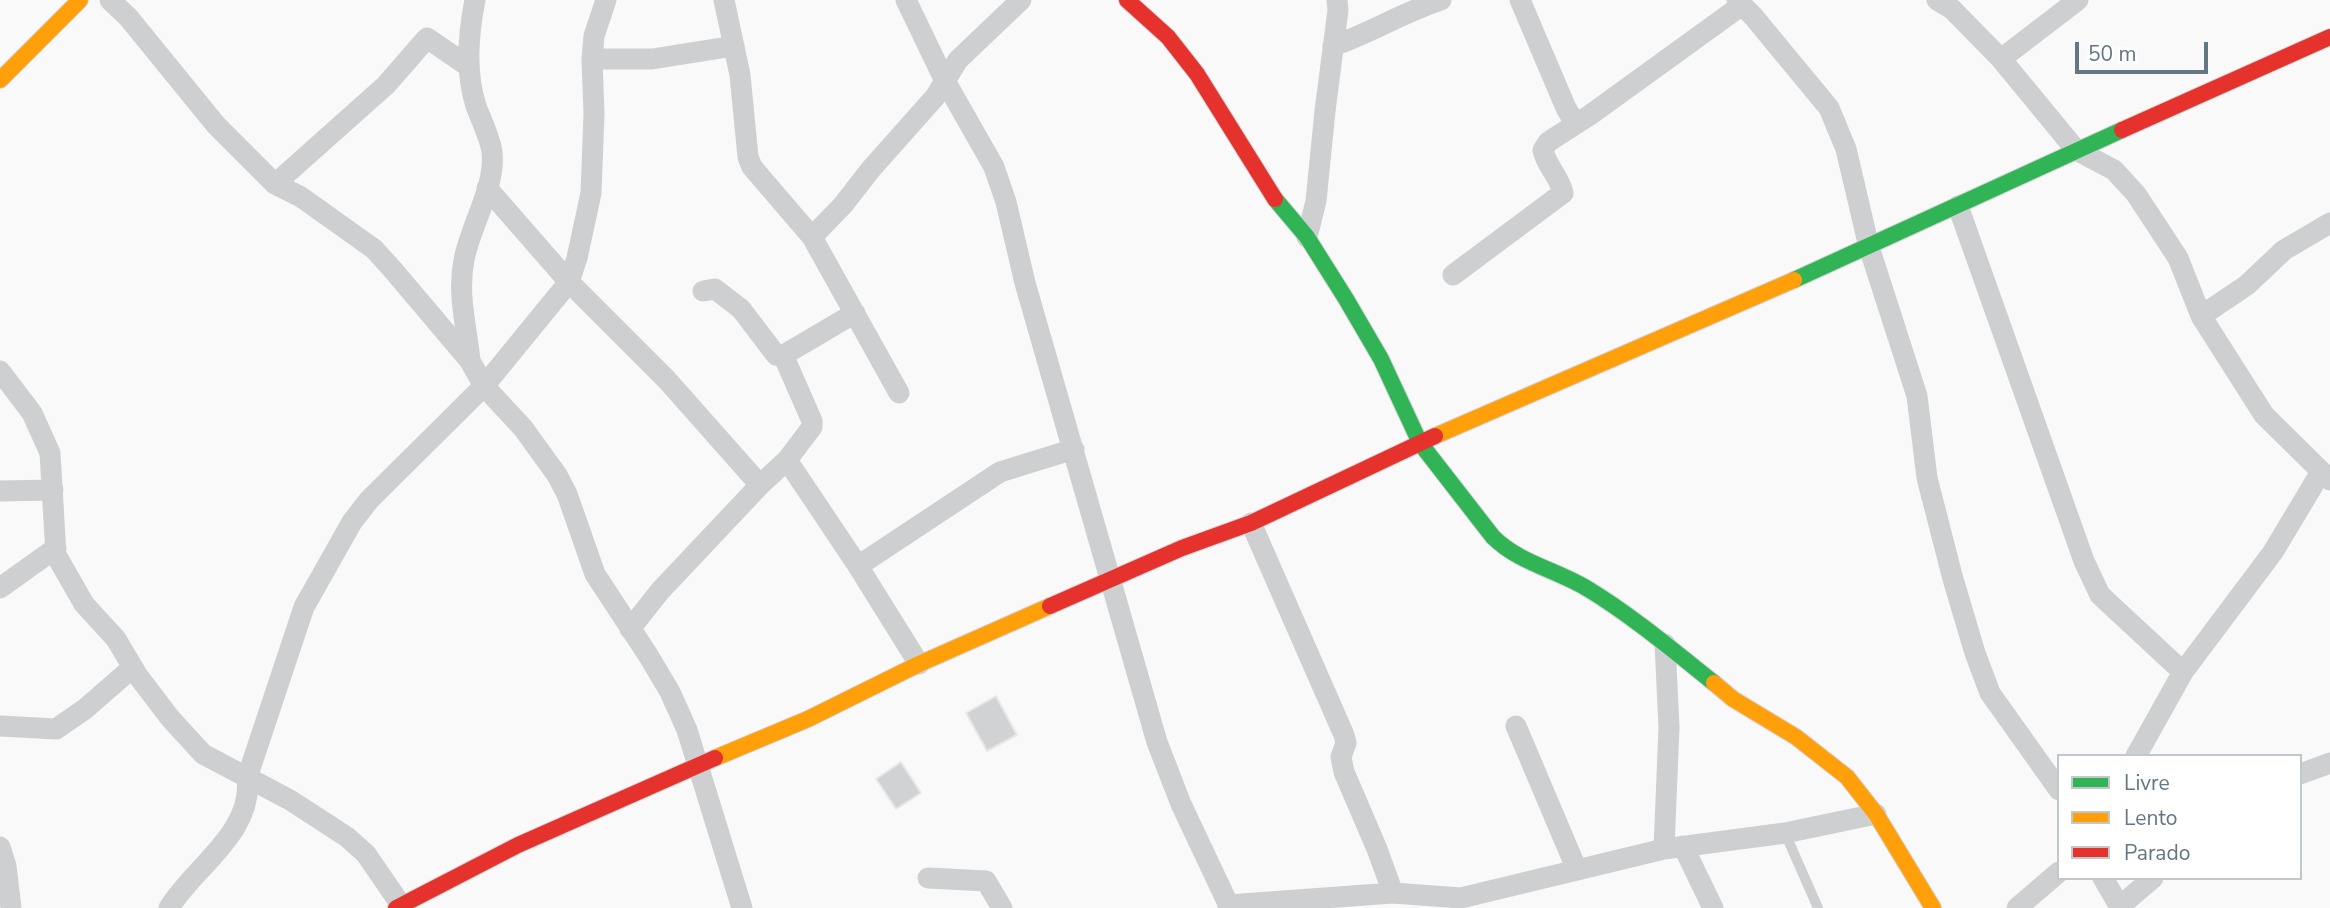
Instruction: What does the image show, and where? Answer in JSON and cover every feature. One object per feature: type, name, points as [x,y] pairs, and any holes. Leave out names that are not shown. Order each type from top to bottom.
[{"type":"street","points":[[0,80],[80,0]]},
{"type":"street","points":[[110,0],[128,17],[216,125],[275,184],[301,197],[374,249],[470,361],[484,386],[523,428],[558,475],[590,564],[608,598],[631,629],[670,692],[687,730],[742,908]]},
{"type":"street","points":[[470,361],[462,303],[462,271],[464,256],[487,188],[492,152],[475,103],[468,66],[475,0]]},
{"type":"street","points":[[169,908],[229,838],[247,799],[247,778],[304,607],[352,522],[369,500],[484,386],[569,282],[591,193],[594,114],[592,59],[594,36],[606,0]]},
{"type":"street","points":[[724,0],[740,75],[748,157],[752,167],[812,237],[898,393]]},
{"type":"street","points":[[906,0],[944,79],[994,167],[1157,742],[1181,804],[1229,907],[1393,893],[1461,898],[1674,848],[1785,833],[1876,814]]},
{"type":"street","points":[[812,237],[843,205],[870,169],[935,97],[958,60],[1021,0]]},
{"type":"street","points":[[1127,0],[1168,37],[1190,65],[1282,210],[1307,237],[1381,359],[1420,443],[1493,537],[1504,548],[1587,588],[1665,644],[1733,699],[1796,737],[1847,777],[1876,814],[1933,908]]},
{"type":"street","points":[[1307,237],[1316,201],[1337,0]]},
{"type":"street","points":[[1333,46],[1360,37],[1441,0]]},
{"type":"street","points":[[1520,0],[1575,123]]},
{"type":"street","points":[[1937,0],[1952,9],[2001,59],[2076,150],[2115,170],[2136,194],[2178,258],[2201,316],[2264,415],[2326,476],[2183,672],[2137,754]]},
{"type":"street","points":[[2001,59],[2078,0]]},
{"type":"street","points":[[1453,275],[1563,193],[1558,177],[1545,159],[1543,150],[1548,142],[1590,115],[1740,2],[1829,108],[1837,123],[1846,149],[1869,247],[1917,396],[1927,478],[1975,653],[1990,693],[2057,787]]},
{"type":"street","points":[[0,370],[32,413],[50,453],[55,548],[64,571],[84,604],[116,639],[132,668],[170,718],[203,754],[290,800],[347,837],[366,854],[400,907],[518,845],[808,719],[919,664],[1182,548],[1251,523],[1420,443],[1869,247],[2076,150],[2330,37]]},
{"type":"street","points":[[275,184],[386,85],[427,38],[468,66]]},
{"type":"street","points":[[592,59],[652,59],[734,46]]},
{"type":"street","points":[[487,188],[569,282],[667,380],[761,485]]},
{"type":"street","points":[[1958,206],[2084,561],[2100,595],[2183,672]]},
{"type":"street","points":[[2201,316],[2246,285],[2284,250],[2330,223]]},
{"type":"street","points":[[703,291],[715,289],[741,309],[776,355],[784,357]]},
{"type":"street","points":[[784,357],[855,313]]},
{"type":"street","points":[[631,629],[660,591],[787,460],[812,427],[812,421],[784,357]]},
{"type":"street","points":[[858,566],[1000,472],[1074,449]]},
{"type":"street","points":[[787,460],[919,664]]},
{"type":"street","points":[[0,491],[53,490]]},
{"type":"street","points":[[1251,523],[1344,736],[1346,743],[1341,757],[1344,772],[1393,893]]},
{"type":"street","points":[[0,588],[55,548]]},
{"type":"street","points":[[1665,644],[1674,848],[1713,908]]},
{"type":"street","points":[[0,726],[56,729],[85,709],[132,668]]},
{"type":"street","points":[[1516,726],[1577,870]]},
{"type":"street","points":[[2302,773],[2330,763]]},
{"type":"street","points":[[0,846],[6,866],[10,908]]},
{"type":"street","points":[[2017,908],[2057,874]]},
{"type":"street","points":[[928,878],[986,881],[1002,908]]},
{"type":"street","points":[[2104,880],[2117,902],[2126,901],[2151,880]]},
{"type":"lane","points":[[1785,833],[1818,908]]},
{"type":"building","points":[[996,696],[1017,735],[987,751],[966,713]]},
{"type":"building","points":[[901,762],[921,793],[896,809],[876,779]]},
{"type":"traffic: fast","points":[[1794,280],[2122,130]]},
{"type":"traffic: fast","points":[[1275,199],[1307,237],[1346,299],[1381,359],[1420,443],[1493,537],[1526,560],[1576,582],[1604,599],[1714,683]]},
{"type":"traffic: slow","points":[[0,80],[80,0]]},
{"type":"traffic: slow","points":[[1435,436],[1794,280]]},
{"type":"traffic: slow","points":[[715,758],[808,719],[919,664],[1050,606]]},
{"type":"traffic: slow","points":[[1714,683],[1733,699],[1796,737],[1847,777],[1876,814],[1933,908]]},
{"type":"traffic: jam","points":[[1127,0],[1168,37],[1197,74],[1275,199]]},
{"type":"traffic: jam","points":[[2122,130],[2330,37]]},
{"type":"traffic: jam","points":[[1050,606],[1182,548],[1251,523],[1435,436]]},
{"type":"traffic: jam","points":[[396,908],[518,845],[715,758]]}]
